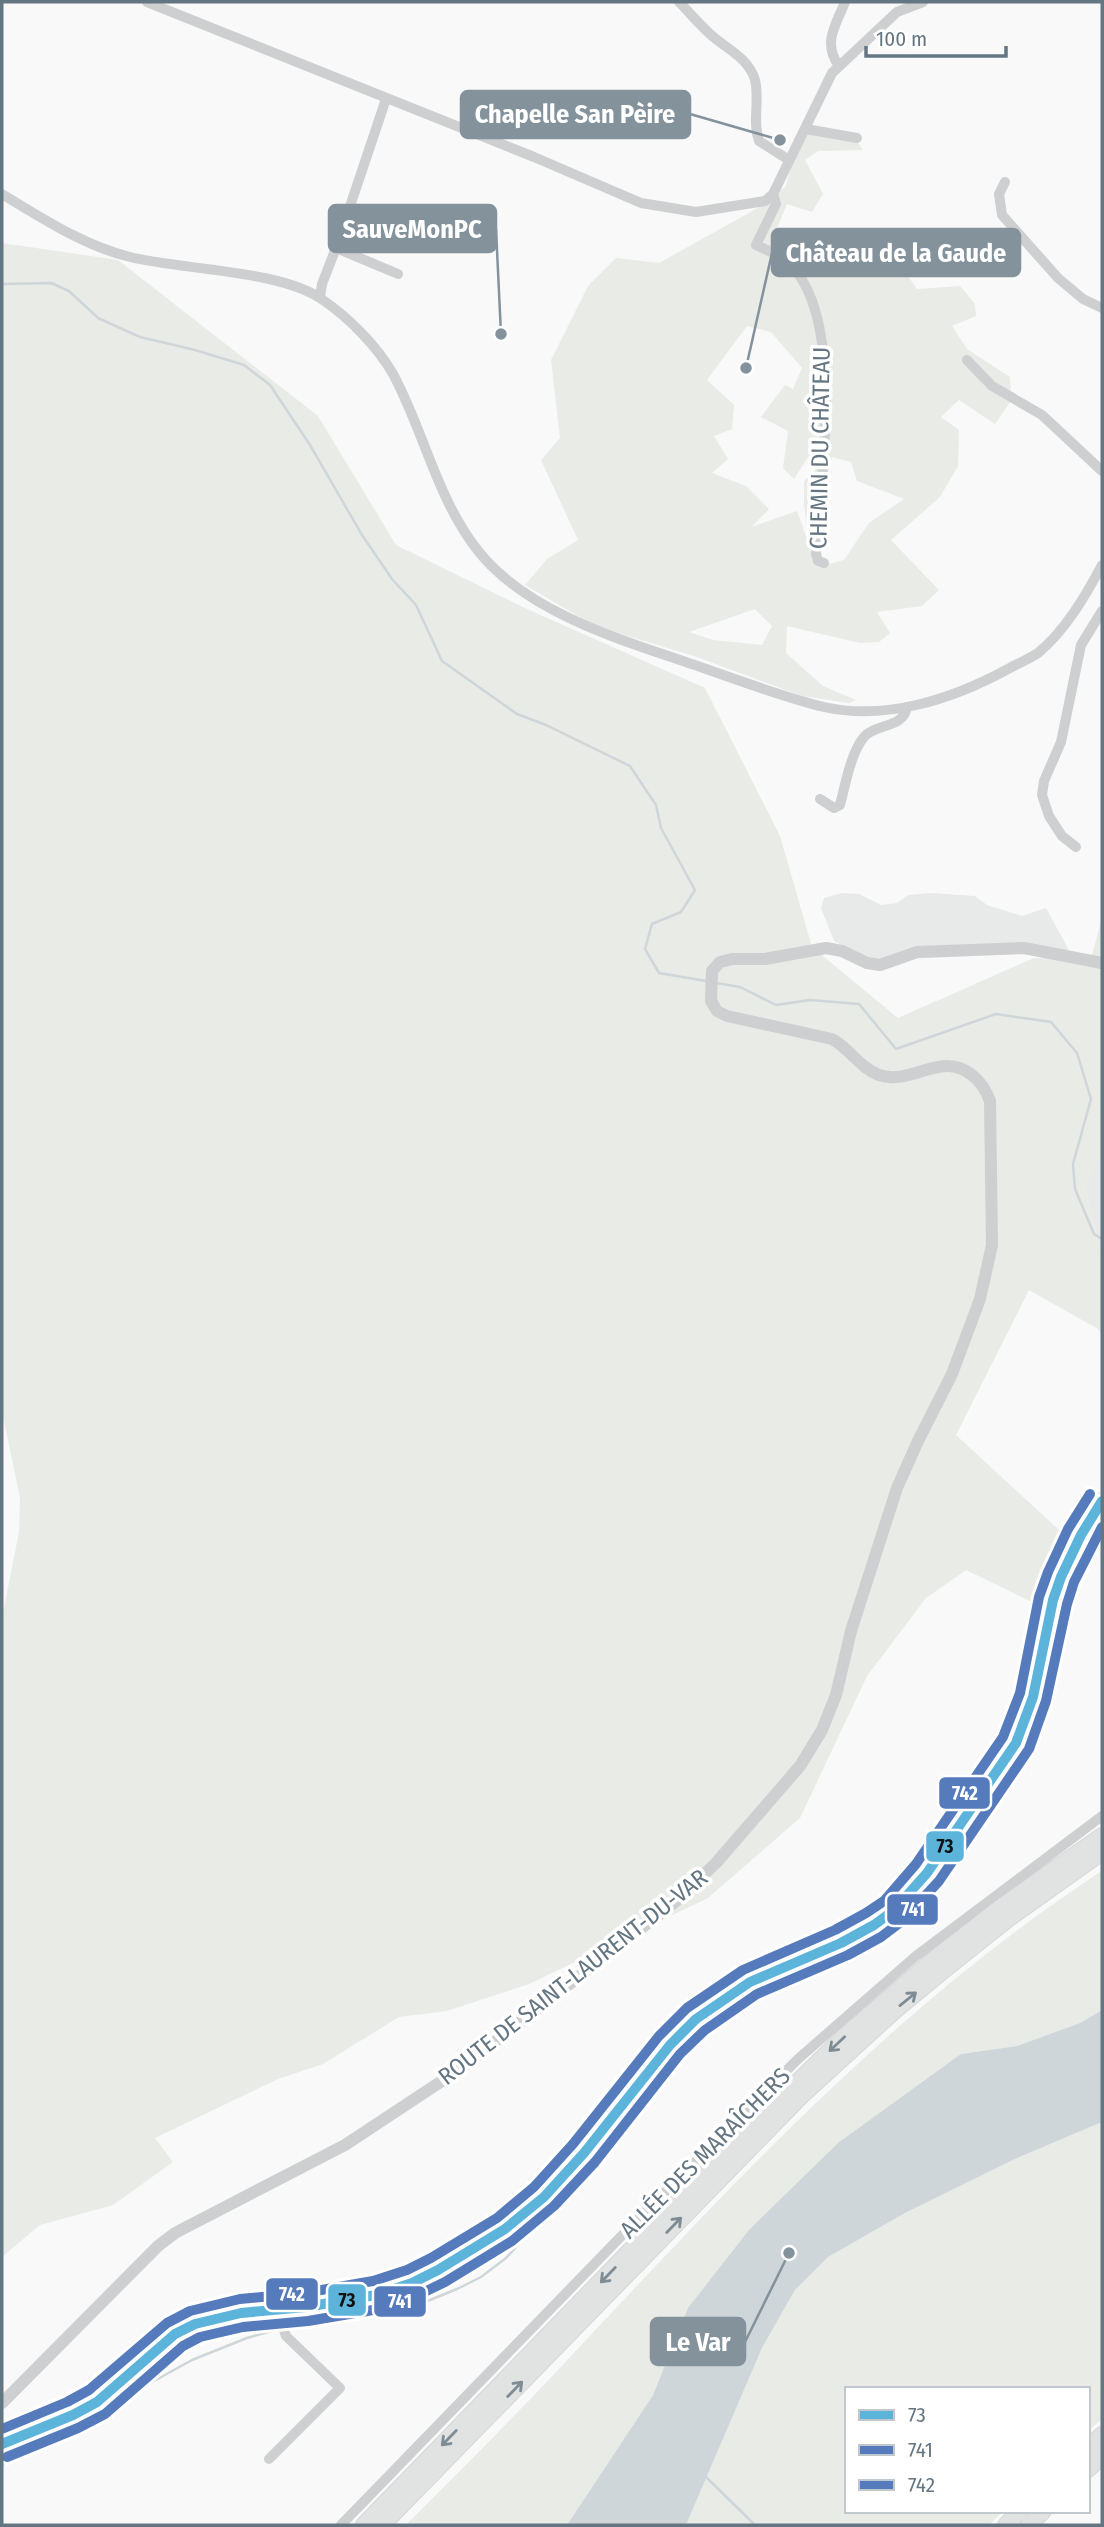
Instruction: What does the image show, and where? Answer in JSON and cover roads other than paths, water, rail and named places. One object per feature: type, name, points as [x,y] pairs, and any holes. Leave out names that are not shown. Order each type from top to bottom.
[{"type":"main road","points":[[2,2444],[82,2412],[175,2334],[195,2324],[215,2317],[353,2300],[394,2290],[438,2270],[505,2229],[544,2197],[584,2153],[670,2045],[696,2019],[750,1982],[841,1943],[894,1911],[926,1873],[1016,1743],[1033,1697],[1053,1600],[1061,1577],[1081,1535],[1102,1501]]},
{"type":"main road","points":[[364,2525],[731,2147],[835,2046],[938,1956],[1001,1907],[1102,1836]]},
{"type":"main road","points":[[382,2525],[803,2094],[894,2011],[946,1968],[1009,1918],[1102,1852]]},
{"type":"main road","points":[[1028,2525],[1041,2513]]},
{"type":"street","points":[[146,2],[534,157],[641,203],[696,212],[765,201],[773,194]]},
{"type":"street","points":[[679,2],[749,68],[756,84],[757,130],[760,141],[789,160]]},
{"type":"street","points":[[839,66],[830,51],[830,42],[845,2]]},
{"type":"street","name":"CHEMIN DU CHÂTEAU","points":[[824,563],[818,561],[817,554],[826,381],[822,334],[812,298],[797,271],[784,258],[756,245],[776,204],[773,194],[828,79],[897,12],[923,2]]},
{"type":"street","points":[[320,297],[322,284],[386,99]]},
{"type":"street","points":[[806,129],[857,138]]},
{"type":"street","points":[[1004,182],[999,194],[1002,215],[1058,278],[1083,299],[1102,308]]},
{"type":"street","points":[[2,194],[90,243],[129,257],[283,282],[320,297],[357,330],[391,371],[462,528],[480,554],[511,584],[549,607],[611,637],[826,707],[875,711],[907,707],[947,696],[1038,653],[1079,608],[1102,565]]},
{"type":"street","points":[[336,248],[398,274]]},
{"type":"street","points":[[967,360],[992,386],[1042,415],[1102,471]]},
{"type":"street","points":[[1076,847],[1062,836],[1049,816],[1042,795],[1044,782],[1061,742],[1081,645],[1102,611]]},
{"type":"street","points":[[820,799],[834,808],[839,805],[858,744],[866,734],[903,718],[907,707]]},
{"type":"street","name":"ROUTE DE SAINT-LAURENT-DU-VAR","points":[[2,2403],[158,2246],[175,2233],[335,2151],[381,2123],[460,2069],[668,1907],[716,1863],[777,1795],[800,1766],[822,1730],[836,1695],[851,1631],[897,1488],[952,1374],[982,1290],[992,1245],[990,1101],[979,1082],[962,1068],[946,1064],[906,1076],[880,1075],[867,1069],[846,1048],[832,1039],[736,1019],[718,1011],[711,1001],[712,971],[716,965],[726,960],[765,960],[817,948],[842,951],[867,963],[880,965],[917,952],[1024,948],[1102,963]]},
{"type":"street","name":"ALLÉE DES MARAÎCHERS","points":[[341,2525],[798,2059],[916,1956],[1102,1816]]},
{"type":"street","points":[[269,2459],[340,2388],[286,2336],[277,2310]]},
{"type":"waterway","points":[[2,284],[51,283],[69,291],[98,318],[140,337],[244,365],[270,385],[310,445],[362,535],[392,579],[416,605],[442,661],[517,714],[546,725],[630,766],[656,805],[661,828],[695,890],[681,912],[652,924],[645,949],[659,973],[706,981]]},
{"type":"waterway","points":[[716,983],[740,987],[776,1005],[810,1000],[859,1004],[896,1049],[996,1014],[1051,1022],[1077,1053],[1091,1099],[1073,1164],[1075,1189],[1094,1234],[1102,1239]]},
{"type":"waterway","points":[[288,2326],[403,2311],[481,2277],[506,2258],[581,2175],[679,2054]]},
{"type":"waterway","points":[[2,2465],[192,2360],[275,2330]]},
{"type":"waterway","points":[[705,2476],[755,2525]]},
{"type":"place","name":"Chapelle San Pèire","points":[[780,140]]},
{"type":"place","name":"SauveMonPC","points":[[501,334]]},
{"type":"place","name":"Château de la Gaude","points":[[746,368]]},
{"type":"place","name":"Le Var","points":[[789,2253]]}]
